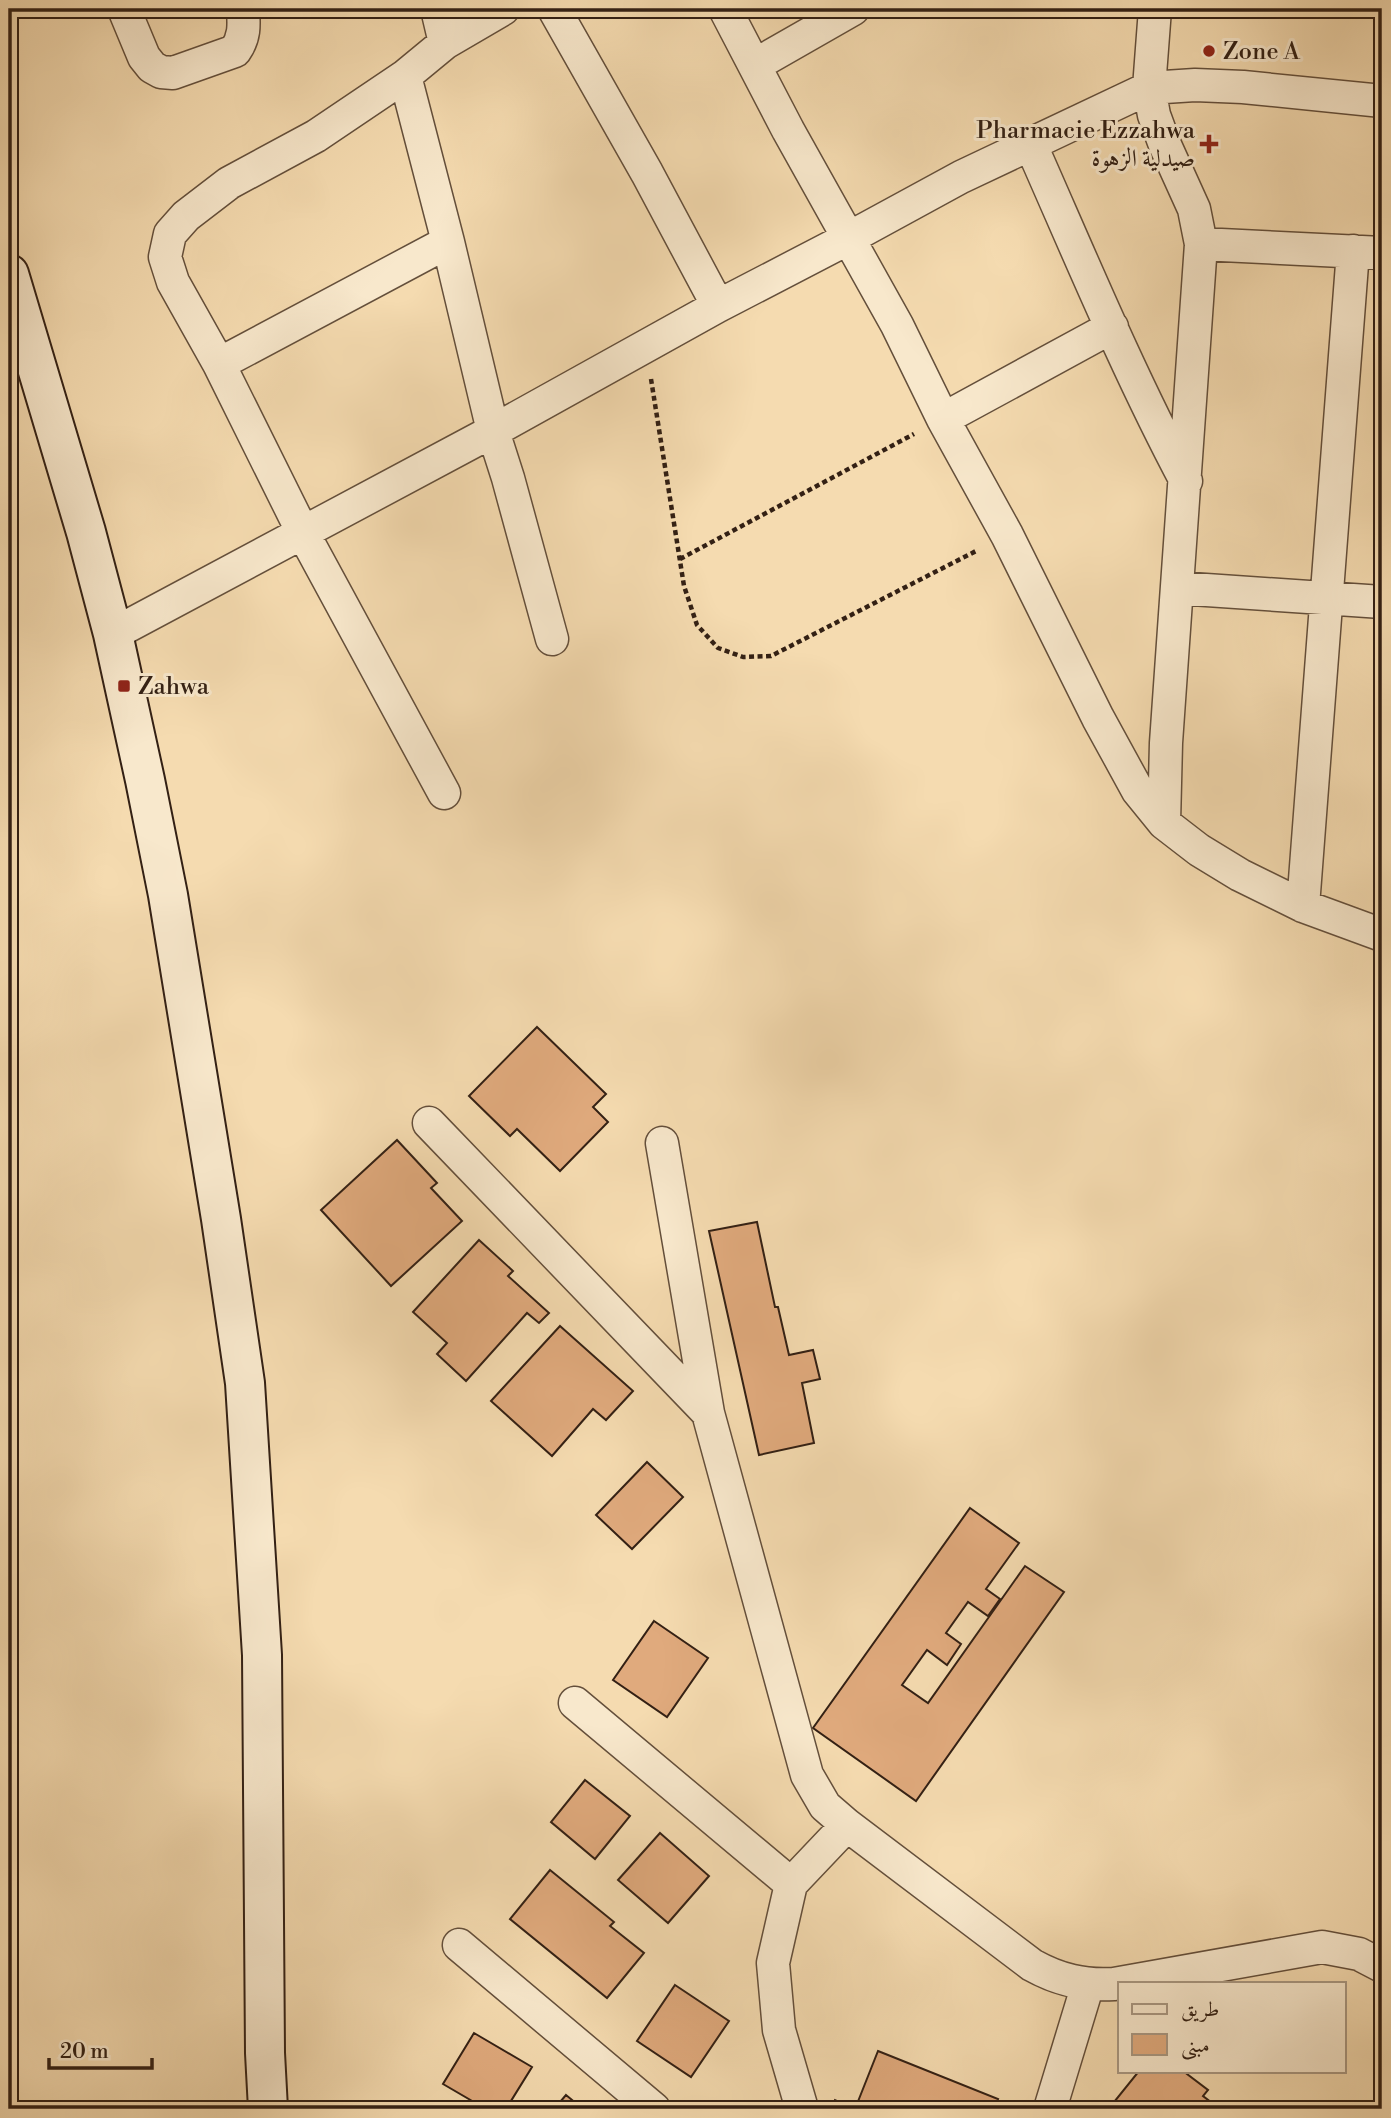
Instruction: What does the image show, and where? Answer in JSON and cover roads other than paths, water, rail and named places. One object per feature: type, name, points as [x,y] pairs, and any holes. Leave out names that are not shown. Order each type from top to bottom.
[{"type":"main road","points":[[9,274],[54,420],[113,634],[168,895],[245,1383],[262,1655],[265,2053],[268,2109]]},
{"type":"street","points":[[124,9],[144,57],[152,67],[161,72],[173,73],[235,51],[241,42],[244,27],[243,9]]},
{"type":"street","points":[[437,9],[445,43]]},
{"type":"street","points":[[444,793],[303,531],[219,364],[173,282],[165,257],[170,233],[186,216],[229,183],[316,136],[405,76],[445,43],[503,9]]},
{"type":"street","points":[[554,9],[647,173],[718,306]]},
{"type":"street","points":[[725,9],[806,163],[897,325],[943,419],[1007,535],[1098,718],[1138,790],[1164,823],[1199,850],[1240,875],[1303,906],[1382,935]]},
{"type":"street","points":[[755,65],[853,9]]},
{"type":"street","points":[[1154,9],[1149,88],[1154,115],[1194,209],[1202,244],[1166,743],[1164,823]]},
{"type":"street","points":[[405,76],[493,431],[552,639]]},
{"type":"street","points":[[113,634],[961,177],[1149,88],[1219,86],[1382,101]]},
{"type":"street","points":[[1030,143],[1112,327],[1186,481]]},
{"type":"street","points":[[219,364],[448,242]]},
{"type":"street","points":[[1202,244],[1368,252],[1326,598],[1303,906]]},
{"type":"street","points":[[943,419],[1112,327]]},
{"type":"street","points":[[1177,587],[1382,602]]},
{"type":"street","points":[[429,1123],[708,1413]]},
{"type":"street","points":[[662,1143],[708,1413],[807,1775],[825,1806],[847,1825],[1032,1965],[1064,1980],[1099,1985],[1118,1982]]},
{"type":"street","points":[[576,1703],[791,1884]]},
{"type":"street","points":[[802,2109],[779,2030],[774,1963],[791,1884],[847,1825]]},
{"type":"street","points":[[459,1945],[654,2109]]},
{"type":"street","points":[[1121,1982],[1322,1947],[1359,1954],[1382,1966]]},
{"type":"street","points":[[1050,2109],[1088,1984]]},
{"type":"place","name":"Zone A","points":[[1209,51]]},
{"type":"place","name":"Pharmacie Ezzahwa صيدلية الزهوة","points":[[1209,144]]},
{"type":"place","name":"Zahwa","points":[[124,686]]}]
